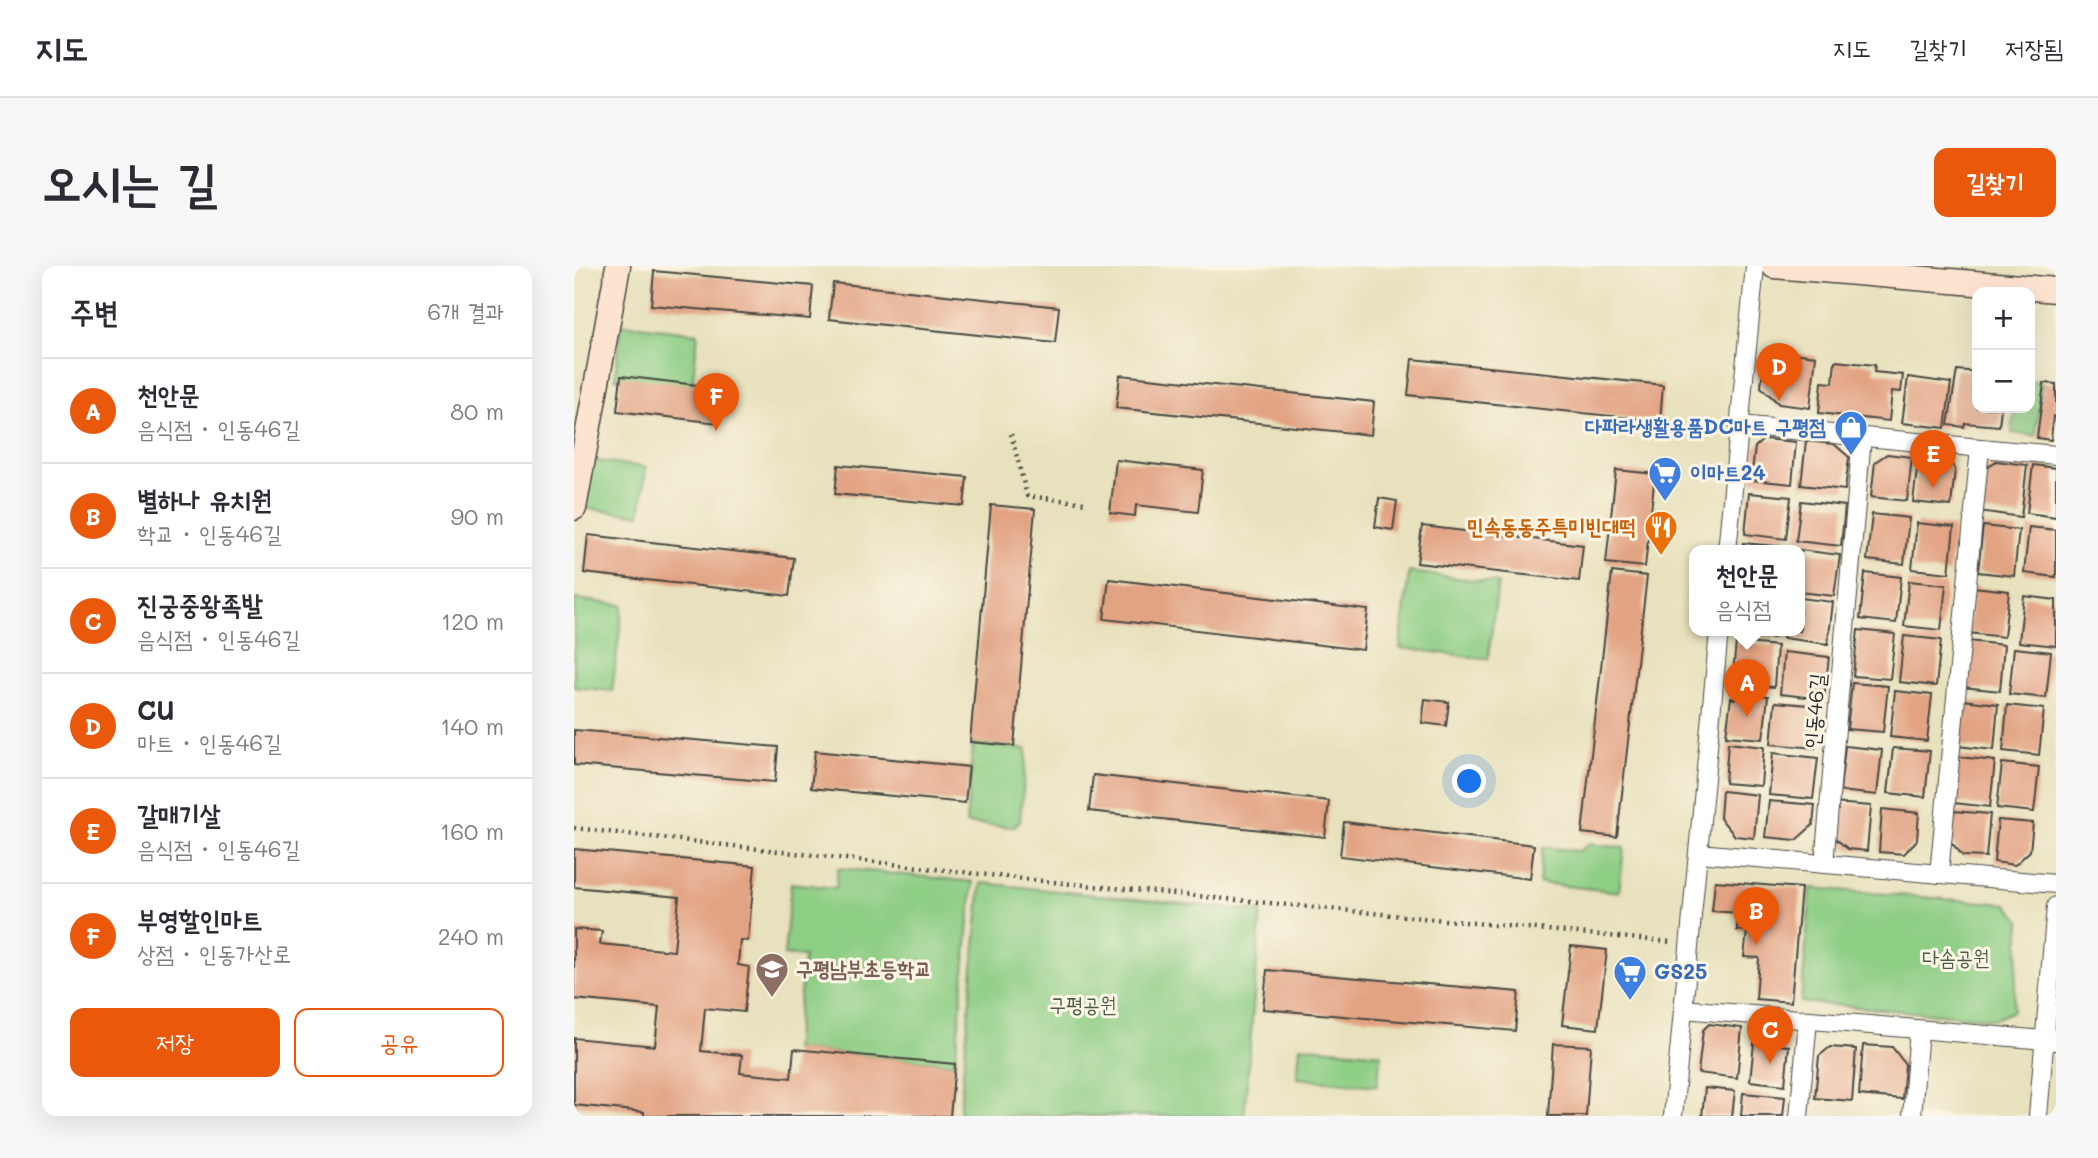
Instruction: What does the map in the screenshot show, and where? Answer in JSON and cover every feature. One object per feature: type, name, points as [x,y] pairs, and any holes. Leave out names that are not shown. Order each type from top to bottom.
[{"type":"main road","points":[[574,508],[618,266]]},
{"type":"main road","points":[[1774,266],[2056,290]]},
{"type":"street","points":[[1728,545],[1755,266]]},
{"type":"street","points":[[1739,425],[2056,455]]},
{"type":"street","name":"인동46길","points":[[1824,864],[1862,437]]},
{"type":"street","points":[[1939,874],[1980,448]]},
{"type":"street","points":[[1673,1116],[1719,636]]},
{"type":"street","points":[[1698,853],[2056,884]]},
{"type":"street","points":[[2038,1116],[2050,1041],[2056,906]]},
{"type":"street","points":[[1684,1009],[2050,1041]]},
{"type":"street","points":[[1799,1116],[1808,1020]]},
{"type":"street","points":[[1912,1116],[1919,1030]]},
{"type":"path","points":[[1011,434],[1027,496],[1086,503]]},
{"type":"path","points":[[574,828],[1042,881],[1689,944]]},
{"type":"green space","points":[[621,324],[698,333],[692,387],[615,378]]},
{"type":"green space","points":[[2035,381],[2042,382],[2035,436],[2012,433],[2014,413],[2035,413]]},
{"type":"green space","points":[[589,460],[646,467],[640,515],[583,508]]},
{"type":"green space","points":[[1409,572],[1498,583],[1488,659],[1400,648]]},
{"type":"green space","points":[[574,599],[623,605],[612,691],[574,687]]},
{"type":"green space","points":[[973,744],[1027,749],[1020,821],[1013,827],[966,823]]},
{"type":"green space","points":[[1589,844],[1624,848],[1619,892],[1539,883],[1543,847],[1579,851]]},
{"type":"green space","points":[[838,868],[973,882],[955,1064],[794,1049],[804,957],[784,955],[791,883],[836,888]]},
{"type":"green space","name":"구평공원","points":[[981,883],[1261,912],[1244,1116],[959,1116]]},
{"type":"green space","name":"다솜공원","points":[[1811,888],[2007,904],[2021,921],[2013,1011],[1995,1019],[1801,1002]]},
{"type":"green space","points":[[1300,1046],[1381,1054],[1377,1086],[1297,1078]]},
{"type":"building","points":[[654,271],[813,286],[810,319],[651,305]]},
{"type":"building","points":[[833,283],[1059,307],[1055,343],[829,319]]},
{"type":"building","points":[[1765,350],[1816,356],[1810,408],[1779,404],[1761,387]]},
{"type":"building","points":[[1412,359],[1663,385],[1660,421],[1408,395]]},
{"type":"building","points":[[1835,361],[1875,365],[1874,372],[1903,375],[1901,392],[1892,391],[1889,421],[1819,413],[1822,382],[1833,383]]},
{"type":"building","points":[[1957,370],[1972,372],[1972,413],[2000,413],[1999,426],[1965,423],[1964,427],[1948,425]]},
{"type":"building","points":[[1120,375],[1374,402],[1371,435],[1116,408]]},
{"type":"building","points":[[621,376],[722,388],[718,423],[617,411]]},
{"type":"building","points":[[1908,377],[1951,383],[1945,428],[1902,423]]},
{"type":"building","points":[[2044,383],[2056,384],[2056,417],[2053,416],[2051,440],[2037,438]]},
{"type":"building","points":[[1764,439],[1796,442],[1792,484],[1751,480],[1755,447]]},
{"type":"building","points":[[1806,441],[1834,444],[1849,457],[1845,490],[1801,485]]},
{"type":"building","points":[[1919,453],[1945,456],[1955,469],[1951,506],[1913,502]]},
{"type":"building","points":[[1887,454],[1912,457],[1907,501],[1871,497],[1875,462]]},
{"type":"building","points":[[1116,460],[1203,470],[1198,512],[1136,505],[1135,516],[1110,513]]},
{"type":"building","points":[[1996,461],[2027,465],[2021,517],[1979,511],[1984,470]]},
{"type":"building","points":[[838,465],[967,477],[964,506],[835,494]]},
{"type":"building","points":[[2033,465],[2056,468],[2056,517],[2027,513]]},
{"type":"building","points":[[1616,470],[1655,474],[1645,567],[1606,563]]},
{"type":"building","points":[[1749,493],[1791,497],[1786,539],[1745,534]]},
{"type":"building","points":[[1379,498],[1397,501],[1393,530],[1375,527]]},
{"type":"building","points":[[1801,501],[1845,506],[1841,546],[1796,541]]},
{"type":"building","points":[[991,505],[1035,509],[1014,746],[970,742]]},
{"type":"building","points":[[1872,514],[1909,518],[1904,564],[1867,560]]},
{"type":"building","points":[[1917,523],[1954,527],[1949,573],[1912,569]]},
{"type":"building","points":[[1422,526],[1583,545],[1579,581],[1417,563]]},
{"type":"building","points":[[1983,526],[2019,530],[2014,576],[1978,572]]},
{"type":"building","points":[[2029,527],[2056,530],[2056,577],[2024,573]]},
{"type":"building","points":[[588,535],[794,558],[789,596],[584,573]]},
{"type":"building","points":[[1805,551],[1840,555],[1834,596],[1805,593]]},
{"type":"building","points":[[1612,572],[1647,576],[1617,837],[1582,833]]},
{"type":"building","points":[[1865,573],[1901,577],[1896,623],[1860,619]]},
{"type":"building","points":[[1109,579],[1368,610],[1363,650],[1104,619]]},
{"type":"building","points":[[1909,581],[1946,585],[1941,630],[1904,626]]},
{"type":"building","points":[[1973,587],[2009,591],[2004,637],[1968,633]]},
{"type":"building","points":[[2024,596],[2056,600],[2056,646],[2019,642]]},
{"type":"building","points":[[1805,599],[1833,602],[1828,644],[1783,638],[1805,636]]},
{"type":"building","points":[[1858,630],[1895,634],[1890,679],[1853,676]]},
{"type":"building","points":[[1904,636],[1941,640],[1936,686],[1899,682]]},
{"type":"building","points":[[1968,641],[2004,645],[2000,691],[1963,687]]},
{"type":"building","points":[[1736,642],[1777,646],[1774,687],[1732,684]]},
{"type":"building","points":[[2014,648],[2051,652],[2046,698],[2009,694]]},
{"type":"building","points":[[1784,652],[1829,657],[1824,699],[1780,694]]},
{"type":"building","points":[[1852,683],[1888,686],[1883,732],[1847,729]]},
{"type":"building","points":[[1895,691],[1932,695],[1927,741],[1890,737]]},
{"type":"building","points":[[1736,692],[1768,696],[1763,739],[1726,736],[1731,698],[1735,699]]},
{"type":"building","points":[[1425,699],[1449,702],[1446,726],[1422,723]]},
{"type":"building","points":[[1962,700],[1998,704],[1994,750],[1957,746]]},
{"type":"building","points":[[1775,702],[1819,706],[1815,748],[1771,744]]},
{"type":"building","points":[[2007,705],[2044,709],[2039,755],[2003,751]]},
{"type":"building","points":[[574,730],[778,747],[775,782],[574,765]]},
{"type":"building","points":[[1728,743],[1764,747],[1761,786],[1725,783]]},
{"type":"building","points":[[1845,746],[1882,750],[1877,795],[1840,791]]},
{"type":"building","points":[[1893,748],[1930,751],[1925,797],[1888,793]]},
{"type":"building","points":[[815,751],[969,767],[965,803],[811,788]]},
{"type":"building","points":[[1773,753],[1818,758],[1813,799],[1769,795]]},
{"type":"building","points":[[1959,757],[1995,761],[1990,807],[1954,803]]},
{"type":"building","points":[[2002,763],[2039,767],[2034,812],[1997,808]]},
{"type":"building","points":[[1093,775],[1329,801],[1325,837],[1089,811]]},
{"type":"building","points":[[1722,791],[1758,795],[1754,838],[1735,836],[1720,818]]},
{"type":"building","points":[[1769,801],[1815,805],[1813,825],[1796,840],[1765,837]]},
{"type":"building","points":[[1833,803],[1871,806],[1867,851],[1848,849],[1830,834]]},
{"type":"building","points":[[1882,809],[1919,813],[1917,840],[1904,854],[1879,852]]},
{"type":"building","points":[[1952,811],[1990,814],[1986,857],[1963,856],[1949,840]]},
{"type":"building","points":[[1998,820],[2033,823],[2030,851],[2015,865],[1994,862]]},
{"type":"building","points":[[1344,822],[1534,845],[1530,879],[1340,856]]},
{"type":"building","points":[[574,849],[755,866],[748,941],[740,940],[738,965],[749,967],[744,1012],[705,1008],[701,1051],[742,1055],[740,1073],[791,1078],[794,1049],[955,1064],[950,1116],[644,1116],[644,1112],[574,1105],[574,1038],[655,1046],[659,1007],[574,999],[574,929],[602,931],[600,944],[674,951],[679,897],[574,887]]},
{"type":"building","points":[[1715,881],[1801,888],[1791,1002],[1756,999],[1759,958],[1744,957],[1747,931],[1737,930],[1738,913],[1712,911]]},
{"type":"building","points":[[1571,946],[1607,950],[1598,1029],[1562,1025]]},
{"type":"building","points":[[1267,970],[1519,992],[1515,1031],[1263,1009]]},
{"type":"building","points":[[1709,1024],[1742,1028],[1737,1078],[1698,1073],[1703,1030]]},
{"type":"building","points":[[1754,1043],[1789,1046],[1785,1085],[1750,1081]]},
{"type":"building","points":[[1553,1044],[1591,1046],[1586,1116],[1548,1116]]},
{"type":"building","points":[[1863,1045],[1892,1047],[1905,1064],[1902,1099],[1859,1095]]},
{"type":"building","points":[[1830,1047],[1856,1049],[1852,1101],[1815,1098],[1819,1056]]},
{"type":"building","points":[[1705,1088],[1735,1091],[1732,1116],[1702,1116]]},
{"type":"building","points":[[1743,1093],[1785,1097],[1783,1116],[1741,1116]]},
{"type":"place","name":"CU","points":[[1779,401]]},
{"type":"place","name":"부영할인마트","points":[[716,431]]},
{"type":"place","name":"다파라생활용품DC마트 구평점","points":[[1851,457]]},
{"type":"place","name":"갈매기살","points":[[1933,488]]},
{"type":"place","name":"이마트24","points":[[1665,503]]},
{"type":"place","name":"민속동동주특미빈대떡","points":[[1661,557]]},
{"type":"place","name":"천안문","points":[[1747,717]]},
{"type":"place","name":"별하나 유치원","points":[[1756,945]]},
{"type":"place","name":"구평남부초등학교","points":[[772,999]]},
{"type":"place","name":"GS25","points":[[1630,1002]]},
{"type":"place","name":"진궁중왕족발","points":[[1770,1064]]}]
